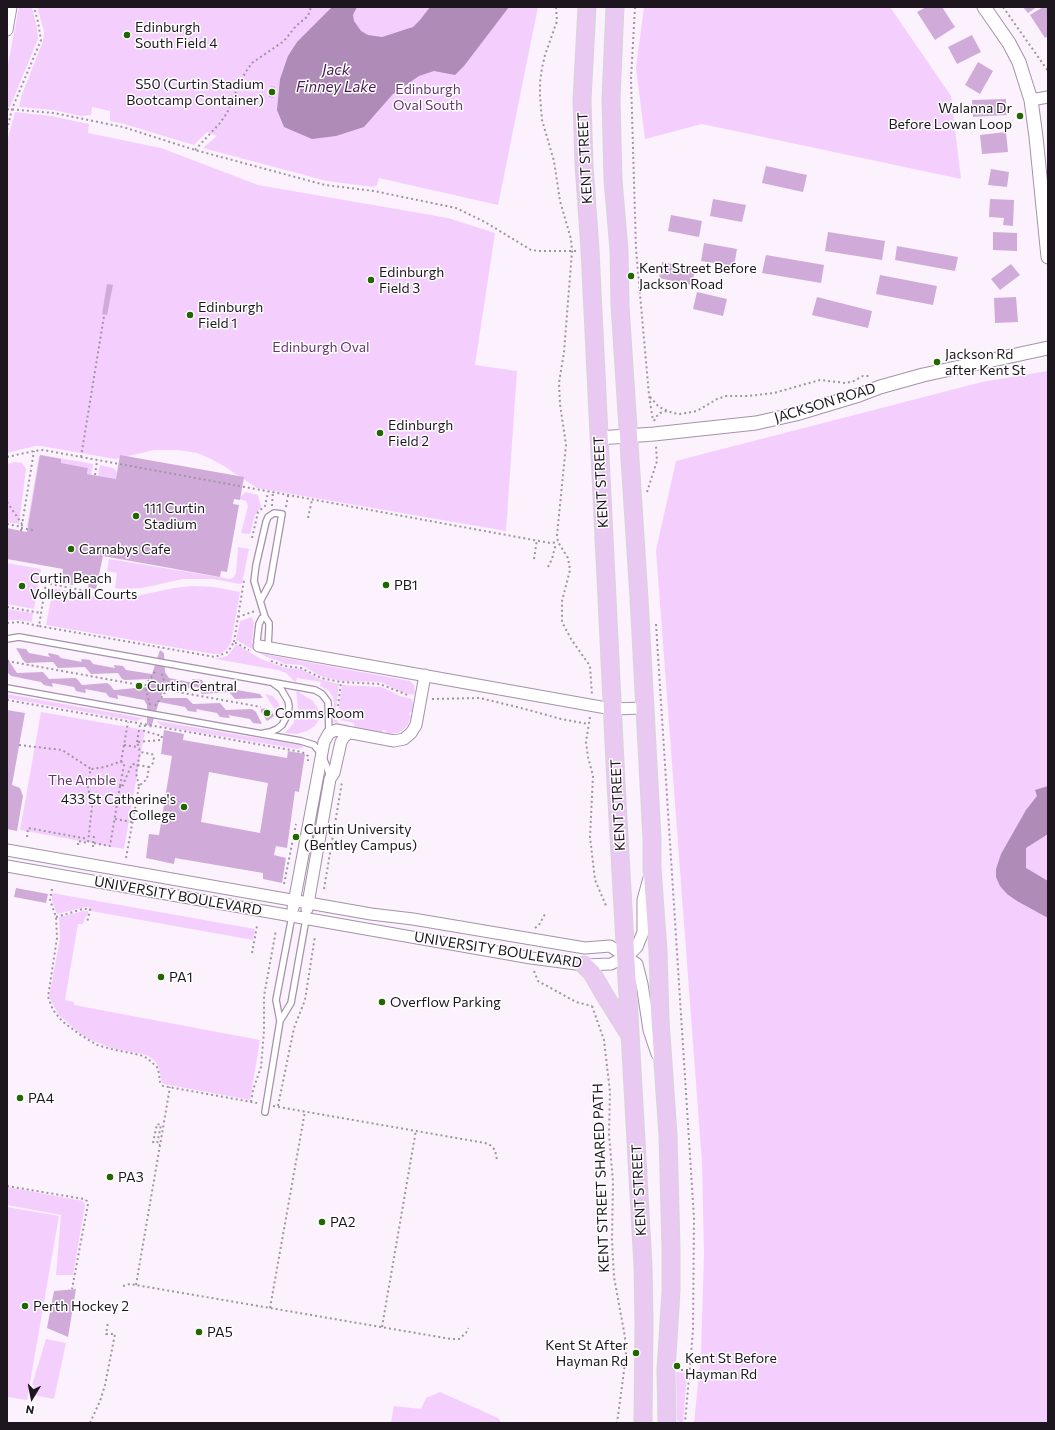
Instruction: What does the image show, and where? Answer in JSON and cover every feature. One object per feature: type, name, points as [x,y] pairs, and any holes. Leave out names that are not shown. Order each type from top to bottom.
[{"type":"main road","name":"KENT STREET","points":[[587,7],[582,100],[584,165],[590,250],[612,709],[643,1266],[643,1423]]},
{"type":"main road","name":"KENT STREET","points":[[615,7],[611,99],[613,180],[619,250],[620,305],[639,598],[652,868],[658,951],[660,1020],[668,1135],[671,1249],[666,1370],[667,1423]]},
{"type":"main road","points":[[584,965],[592,973],[631,1036]]},
{"type":"street","points":[[7,30],[11,7]]},
{"type":"street","points":[[984,7],[1009,43],[1019,62],[1031,100],[1041,180],[1048,257]]},
{"type":"street","points":[[1031,100],[1048,97]]},
{"type":"street","name":"JACKSON ROAD","points":[[598,438],[756,423],[796,414],[923,375],[1048,348]]},
{"type":"street","points":[[260,648],[425,675],[612,709],[644,708]]},
{"type":"street","points":[[292,916],[324,742],[329,733],[336,730],[394,741],[404,739],[414,729],[425,675]]},
{"type":"street","points":[[306,919],[330,779],[334,773],[341,742],[349,733]]},
{"type":"street","name":"UNIVERSITY BOULEVARD","points":[[7,850],[308,904],[413,919],[585,948],[610,946],[626,956],[611,964],[584,965],[532,958],[7,866]]},
{"type":"street","name":"KENT STREET","points":[[652,868],[643,900],[643,932],[637,947],[626,956],[637,964],[642,984],[649,1030],[664,1075]]},
{"type":"lane","points":[[260,648],[269,628],[269,622],[265,617],[254,581],[256,565],[268,516],[274,513],[282,514],[270,583],[261,600]]},
{"type":"lane","points":[[260,648],[257,641],[259,624],[262,618],[265,617]]},
{"type":"lane","points":[[7,639],[18,637],[315,690],[322,694],[328,702],[329,733]]},
{"type":"lane","points":[[260,734],[277,729],[282,725],[288,714],[289,706],[285,696],[280,689],[270,682]]},
{"type":"lane","points":[[7,688],[301,741],[314,745],[322,755],[330,779]]},
{"type":"lane","points":[[265,1112],[280,1021],[276,1000],[292,916]]},
{"type":"lane","points":[[280,1021],[291,1003],[306,919]]},
{"type":"path","points":[[7,130],[12,109],[41,40],[34,7]]},
{"type":"path","points":[[195,150],[220,123],[227,113],[243,75],[252,63],[284,41],[296,26],[308,16],[311,7]]},
{"type":"path","points":[[556,7],[558,21],[545,55],[540,82],[541,113],[544,129],[554,161],[560,201],[571,239],[572,251],[564,352],[558,389],[566,445],[557,534],[558,542],[568,558],[570,570],[562,600],[562,622],[571,639],[590,666],[592,690]]},
{"type":"path","points":[[635,7],[631,79],[636,249],[649,396],[653,423],[660,413],[667,411]]},
{"type":"path","points":[[1003,7],[1048,71]]},
{"type":"path","points":[[7,108],[54,113],[123,127],[195,150],[325,185],[374,191],[456,208],[485,222],[531,250],[590,250]]},
{"type":"path","points":[[619,250],[636,249]]},
{"type":"path","points":[[81,457],[104,316]]},
{"type":"path","points":[[649,396],[659,407],[673,414],[686,413],[697,411],[717,399],[726,396],[748,396],[774,393],[820,380],[846,383],[863,376],[874,376]]},
{"type":"path","points":[[648,496],[648,487],[657,461],[656,446]]},
{"type":"path","points":[[7,457],[43,450],[288,496],[554,543],[558,542]]},
{"type":"path","points":[[21,527],[34,451]]},
{"type":"path","points":[[95,476],[98,460]]},
{"type":"path","points":[[273,492],[272,503],[274,513]]},
{"type":"path","points":[[286,506],[288,496]]},
{"type":"path","points":[[308,518],[312,500]]},
{"type":"path","points":[[7,502],[21,527]]},
{"type":"path","points":[[7,524],[33,530]]},
{"type":"path","points":[[534,559],[537,539]]},
{"type":"path","points":[[548,567],[555,547],[554,543]]},
{"type":"path","points":[[39,626],[46,583],[96,593]]},
{"type":"path","points":[[7,607],[41,613]]},
{"type":"path","points":[[238,617],[263,609]]},
{"type":"path","points":[[656,620],[694,1218],[693,1330],[685,1423]]},
{"type":"path","points":[[7,623],[19,622],[215,657],[228,652],[234,642],[260,648]]},
{"type":"path","points":[[265,659],[286,666],[301,668],[321,678],[341,682],[380,684],[398,693],[420,699],[480,698],[561,719],[589,724]]},
{"type":"path","points":[[7,661],[145,686]]},
{"type":"path","points":[[145,686],[159,666],[167,690]]},
{"type":"path","points":[[145,686],[152,711],[167,690]]},
{"type":"path","points":[[167,690],[261,707]]},
{"type":"path","points":[[7,700],[302,752],[308,756],[308,761]]},
{"type":"path","points":[[591,716],[586,742],[586,749],[593,776],[590,837],[595,880],[606,903],[608,911]]},
{"type":"path","points":[[93,843],[110,846],[124,765],[123,762],[121,762],[128,722]]},
{"type":"path","points":[[126,858],[139,786],[136,773],[140,752],[137,742],[140,724]]},
{"type":"path","points":[[137,742],[161,740],[162,736],[144,731],[145,725]]},
{"type":"path","points":[[124,745],[138,747]]},
{"type":"path","points":[[19,746],[62,750],[91,769],[105,767],[121,762]]},
{"type":"path","points":[[139,786],[147,779],[149,767],[153,763],[154,757],[152,754],[140,752]]},
{"type":"path","points":[[120,786],[122,787],[132,764],[149,767]]},
{"type":"path","points":[[78,845],[78,841],[88,843],[92,806],[87,783],[91,769]]},
{"type":"path","points":[[114,819],[133,822]]},
{"type":"path","points":[[284,884],[296,822]]},
{"type":"path","points":[[27,837],[28,828],[88,839]]},
{"type":"path","points":[[93,847],[94,836]]},
{"type":"path","points":[[52,889],[50,904],[56,917],[57,938],[48,993],[53,1010],[68,1025],[91,1042],[104,1047],[148,1058],[157,1067],[161,1085],[489,1144],[495,1150],[497,1160]]},
{"type":"path","points":[[56,917],[90,909],[87,923]]},
{"type":"path","points":[[252,953],[257,926]]},
{"type":"path","points":[[251,1102],[253,1090],[261,1067],[264,1031],[264,996],[276,930]]},
{"type":"path","points":[[278,1106],[294,1028],[305,1000],[315,936]]},
{"type":"path","name":"KENT STREET SHARED PATH","points":[[538,981],[576,1002],[592,1006],[604,1040],[610,1092],[614,1278],[625,1337],[626,1356],[618,1423]]},
{"type":"path","points":[[136,1285],[170,1087]]},
{"type":"path","points":[[270,1308],[305,1111]]},
{"type":"path","points":[[153,1143],[157,1124],[161,1125],[157,1144],[160,1145]]},
{"type":"path","points":[[382,1328],[416,1130]]},
{"type":"path","points":[[7,1186],[84,1199],[87,1201],[88,1204],[72,1289]]},
{"type":"path","points":[[123,1286],[130,1284],[451,1340],[459,1339],[468,1328]]},
{"type":"path","points":[[90,1423],[100,1401],[105,1385],[115,1334],[106,1334],[108,1322]]},
{"type":"green space","points":[[19,7],[32,7],[38,39],[10,107],[7,106],[7,70]]},
{"type":"green space","name":"Edinburgh Oval South","points":[[37,7],[538,7],[498,205],[379,178],[377,185],[373,187],[327,181],[203,148],[217,136],[207,132],[194,145],[110,121],[110,111],[92,107],[91,115],[81,116],[53,110],[19,107],[21,97],[43,41],[44,31]]},
{"type":"green space","points":[[644,7],[890,7],[951,96],[961,179],[702,124],[645,139],[636,68]]},
{"type":"green space","name":"Edinburgh Oval","points":[[15,112],[51,116],[89,124],[88,133],[161,148],[258,185],[448,218],[495,233],[475,365],[517,371],[506,531],[257,488],[209,458],[197,453],[178,450],[154,450],[115,459],[41,446],[35,446],[7,453],[7,148]]},
{"type":"green space","points":[[1048,371],[1048,1423],[694,1423],[701,1355],[704,1253],[702,1163],[656,550],[676,461],[982,382]]},
{"type":"green space","points":[[42,455],[93,464],[91,475],[87,474],[88,468],[59,463],[34,528],[27,526],[39,456]]},
{"type":"green space","points":[[15,462],[22,463],[26,469],[19,524],[7,522],[7,464]]},
{"type":"green space","points":[[100,465],[113,468],[117,472],[116,479],[98,476]]},
{"type":"green space","points":[[245,492],[258,495],[261,507],[255,515],[250,534],[241,533],[248,506],[246,501],[239,499]]},
{"type":"green space","points":[[238,547],[249,549],[242,583],[240,584],[213,579],[183,579],[142,588],[120,589],[115,588],[117,573],[107,571],[109,559],[231,579],[236,573]]},
{"type":"green space","name":"Curtin Beach Volleyball Courts","points":[[7,563],[41,569],[34,609],[7,604]]},
{"type":"green space","points":[[193,586],[214,587],[240,592],[231,643],[226,650],[220,654],[46,625],[53,588],[95,596],[95,599],[96,597],[110,599]]},
{"type":"green space","points":[[7,609],[33,613],[32,622],[7,620]]},
{"type":"green space","points":[[252,617],[254,623],[252,642],[258,651],[269,655],[410,681],[414,685],[415,693],[413,695],[401,692],[381,682],[342,681],[320,676],[302,665],[286,664],[267,657],[236,640],[240,621]]},
{"type":"green space","points":[[236,644],[261,659],[285,668],[301,669],[319,679],[339,684],[335,718],[339,723],[349,725],[349,727],[336,724],[334,722],[332,716],[334,703],[333,697],[328,690],[320,686],[321,682],[297,678],[296,682],[286,673],[278,670],[215,659],[227,656]]},
{"type":"green space","points":[[342,685],[382,687],[400,696],[412,699],[412,712],[410,712],[409,715],[411,716],[408,724],[398,733],[387,734],[385,730],[381,733],[355,729],[354,723],[340,720],[338,714]]},
{"type":"green space","points":[[297,691],[313,701],[319,710],[319,719],[315,726],[307,731],[297,734],[285,733],[293,724],[296,717],[298,707]]},
{"type":"green space","points":[[7,694],[143,718],[136,721],[7,698]]},
{"type":"green space","points":[[265,694],[273,696],[278,702],[280,708],[278,715]]},
{"type":"green space","name":"The Amble","points":[[41,712],[145,730],[124,849],[20,830]]},
{"type":"green space","points":[[157,721],[300,745],[304,747],[297,749],[166,727],[159,724]]},
{"type":"green space","points":[[52,893],[255,929],[253,940],[91,911],[91,908],[86,907],[57,914],[52,901]]},
{"type":"green space","points":[[88,911],[88,914],[83,924],[78,924],[65,1000],[74,1002],[74,1005],[260,1040],[250,1100],[164,1084],[156,1062],[147,1055],[111,1048],[91,1040],[79,1033],[58,1014],[49,997],[60,938],[59,917]]},
{"type":"green space","points":[[7,1187],[83,1201],[85,1205],[73,1275],[56,1275],[61,1215],[7,1205]]},
{"type":"green space","name":"Perth Hockey 2","points":[[7,1207],[59,1216],[27,1400],[7,1397]]},
{"type":"green space","points":[[46,1339],[66,1343],[54,1399],[33,1395],[34,1385],[32,1385]]},
{"type":"green space","points":[[676,1372],[687,1373],[683,1423],[678,1423],[677,1419]]},
{"type":"green space","points":[[440,1392],[498,1418],[502,1423],[391,1423],[394,1406],[421,1409],[426,1398]]},
{"type":"water","name":"Jack Finney Lake","points":[[332,7],[357,7],[353,15],[354,21],[361,31],[368,35],[382,37],[413,27],[430,7],[509,7],[464,66],[455,75],[434,71],[419,76],[393,94],[364,127],[336,136],[312,139],[284,127],[277,110],[280,79],[288,56],[297,42]]},
{"type":"water","points":[[1048,786],[1048,834],[1026,848],[1026,868],[1048,881],[1048,918],[1007,894],[1000,886],[996,877],[996,869],[1001,854],[1026,810],[1037,796],[1035,790]]},
{"type":"building","points":[[926,7],[942,7],[955,27],[935,40],[917,12]]},
{"type":"building","points":[[1023,7],[1037,7],[1028,13]]},
{"type":"building","points":[[1043,7],[1048,7],[1048,36],[1045,38],[1030,15]]},
{"type":"building","points":[[972,35],[981,52],[957,64],[948,47]]},
{"type":"building","points":[[978,62],[993,71],[980,94],[965,85]]},
{"type":"building","name":"S50 (Curtin Stadium Bootcamp Container)","points":[[271,86],[275,87],[273,98],[269,97]]},
{"type":"building","points":[[1006,99],[1007,115],[973,117],[972,100]]},
{"type":"building","points":[[1006,132],[1008,152],[982,154],[980,135]]},
{"type":"building","points":[[766,166],[807,175],[803,192],[762,183]]},
{"type":"building","points":[[991,169],[1009,172],[1007,187],[988,185]]},
{"type":"building","points":[[713,199],[746,205],[742,222],[710,216]]},
{"type":"building","points":[[990,199],[1014,200],[1013,226],[1003,225],[1004,218],[989,217]]},
{"type":"building","points":[[671,215],[702,221],[699,237],[668,231]]},
{"type":"building","points":[[828,232],[885,241],[882,260],[825,251]]},
{"type":"building","points":[[993,232],[1017,233],[1017,251],[993,250]]},
{"type":"building","points":[[704,243],[737,249],[734,266],[701,261]]},
{"type":"building","points":[[897,246],[958,257],[955,271],[895,260]]},
{"type":"building","points":[[766,255],[824,265],[821,283],[762,273]]},
{"type":"building","points":[[662,262],[695,269],[692,285],[659,278]]},
{"type":"building","points":[[1011,264],[1020,275],[1000,290],[991,279]]},
{"type":"building","points":[[880,275],[937,286],[933,305],[876,294]]},
{"type":"building","points":[[107,284],[113,285],[107,315],[102,314]]},
{"type":"building","points":[[697,292],[727,299],[723,316],[693,309]]},
{"type":"building","points":[[817,297],[872,311],[868,328],[812,315]]},
{"type":"building","points":[[1016,297],[1018,322],[995,323],[994,298]]},
{"type":"building","name":"111 Curtin Stadium","points":[[40,455],[61,459],[61,463],[88,468],[87,474],[116,479],[120,455],[244,477],[240,500],[234,499],[233,504],[239,505],[227,572],[221,571],[220,577],[103,556],[96,589],[88,588],[89,582],[80,581],[82,571],[78,571],[73,585],[61,583],[63,569],[7,559],[7,528],[27,532]]},
{"type":"building","points":[[16,648],[26,649],[29,653],[50,657],[48,654],[49,653],[58,655],[61,658],[82,662],[82,659],[90,660],[93,664],[115,668],[114,665],[123,666],[126,670],[152,674],[160,650],[164,653],[165,672],[169,678],[194,683],[192,679],[202,680],[205,684],[226,688],[226,684],[234,686],[237,690],[260,694],[263,698],[235,699],[229,692],[202,694],[197,687],[164,690],[160,698],[187,698],[193,704],[220,703],[226,710],[252,709],[256,712],[262,724],[253,723],[250,719],[228,715],[230,717],[229,718],[220,717],[217,713],[196,709],[196,712],[188,711],[185,707],[159,702],[151,728],[147,724],[147,705],[144,700],[117,695],[118,699],[109,697],[106,693],[85,689],[85,693],[76,691],[74,687],[52,683],[53,687],[44,685],[41,682],[11,676],[7,672],[7,658],[17,673],[43,672],[49,679],[76,678],[82,685],[107,683],[114,690],[147,687],[151,679],[125,680],[122,679],[118,673],[91,674],[85,667],[58,668],[53,662],[26,663]]},
{"type":"building","name":"Comms Room","points":[[265,708],[270,710],[274,715],[267,721],[261,712],[261,709]]},
{"type":"building","points":[[7,710],[25,713],[12,785],[20,788],[23,796],[17,831],[7,829]]},
{"type":"building","name":"433 St Catherine's College","points":[[164,730],[184,734],[183,740],[287,758],[288,751],[305,754],[299,792],[295,791],[287,848],[276,846],[274,855],[286,858],[282,883],[263,879],[263,873],[175,858],[174,864],[146,858],[149,834],[159,835],[172,756],[161,754]],"holes":[[[209,772],[268,783],[260,833],[201,822]]]},
{"type":"building","points":[[16,888],[48,894],[46,903],[14,897]]},
{"type":"building","points":[[76,1289],[68,1337],[47,1328],[54,1291]]},
{"type":"place","name":"Edinburgh South Field 4","points":[[127,35]]},
{"type":"place","name":"S50 (Curtin Stadium Bootcamp Container)","points":[[272,92]]},
{"type":"place","name":"Walanna Dr Before Lowan Loop","points":[[1020,116]]},
{"type":"place","name":"Kent Street Before Jackson Road","points":[[631,276]]},
{"type":"place","name":"Edinburgh Field 3","points":[[371,280]]},
{"type":"place","name":"Edinburgh Field 1","points":[[190,315]]},
{"type":"place","name":"Jackson Rd after Kent St","points":[[937,362]]},
{"type":"place","name":"Edinburgh Field 2","points":[[380,433]]},
{"type":"place","name":"111 Curtin Stadium","points":[[136,516]]},
{"type":"place","name":"Carnabys Cafe","points":[[71,549]]},
{"type":"place","name":"PB1","points":[[386,585]]},
{"type":"place","name":"Curtin Beach Volleyball Courts","points":[[22,586]]},
{"type":"place","name":"Curtin Central","points":[[139,686]]},
{"type":"place","name":"Comms Room","points":[[267,713]]},
{"type":"place","name":"433 St Catherine's College","points":[[184,807]]},
{"type":"place","name":"Curtin University (Bentley Campus)","points":[[296,837]]},
{"type":"place","name":"PA1","points":[[161,977]]},
{"type":"place","name":"Overflow Parking","points":[[382,1002]]},
{"type":"place","name":"PA4","points":[[20,1098]]},
{"type":"place","name":"PA3","points":[[110,1177]]},
{"type":"place","name":"PA2","points":[[322,1222]]},
{"type":"place","name":"Perth Hockey 2","points":[[25,1306]]},
{"type":"place","name":"PA5","points":[[199,1332]]},
{"type":"place","name":"Kent St After Hayman Rd","points":[[636,1353]]},
{"type":"place","name":"Kent St Before Hayman Rd","points":[[677,1366]]}]
